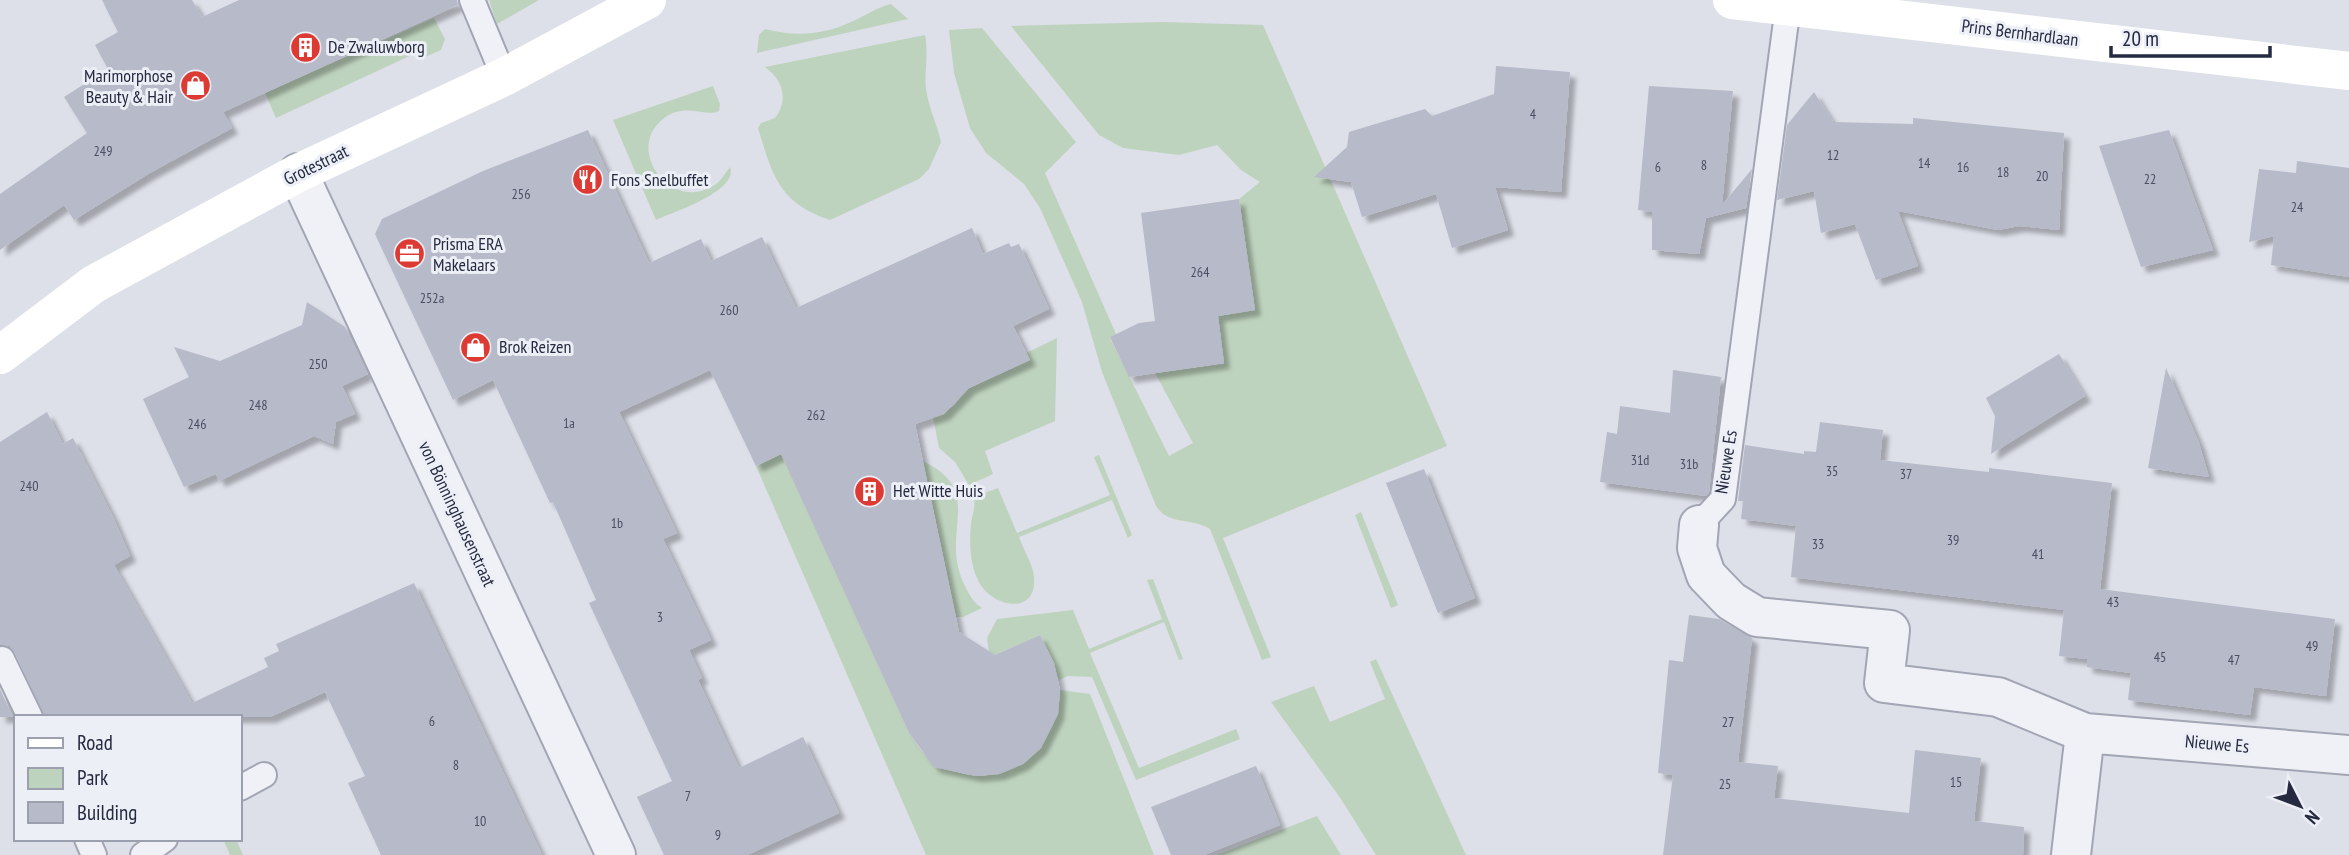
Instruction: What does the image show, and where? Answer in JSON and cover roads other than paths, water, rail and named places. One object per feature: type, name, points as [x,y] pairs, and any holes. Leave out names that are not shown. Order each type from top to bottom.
[{"type":"street","name":"Grotestraat","points":[[0,355],[94,284],[298,173],[504,77],[647,0]]},
{"type":"street","name":"Prins Bernhardlaan","points":[[1732,0],[2349,71]]},
{"type":"street","name":"von Bönninghausenstraat","points":[[298,173],[616,855]]},
{"type":"street","name":"Nieuwe Es","points":[[1699,525],[1697,548],[1706,575],[1731,601],[1757,617],[1890,630],[1884,683],[1998,697],[2085,733],[2349,755]]},
{"type":"street","points":[[2071,855],[2085,733]]},
{"type":"lane","points":[[472,0],[504,77]]},
{"type":"lane","name":"Nieuwe Es","points":[[1699,525],[1723,499],[1788,6]]},
{"type":"lane","points":[[2,659],[29,715]]},
{"type":"lane","points":[[242,787],[264,775]]},
{"type":"lane","points":[[143,855],[162,841]]},
{"type":"place","name":"De Zwaluwborg","points":[[305,47]]},
{"type":"place","name":"Marimorphose Beauty & Hair","points":[[196,86]]},
{"type":"place","name":"Fons Snelbuffet","points":[[588,180]]},
{"type":"place","name":"Prisma ERA Makelaars","points":[[410,254]]},
{"type":"place","name":"Brok Reizen","points":[[476,347]]},
{"type":"place","name":"Het Witte Huis","points":[[870,491]]}]
